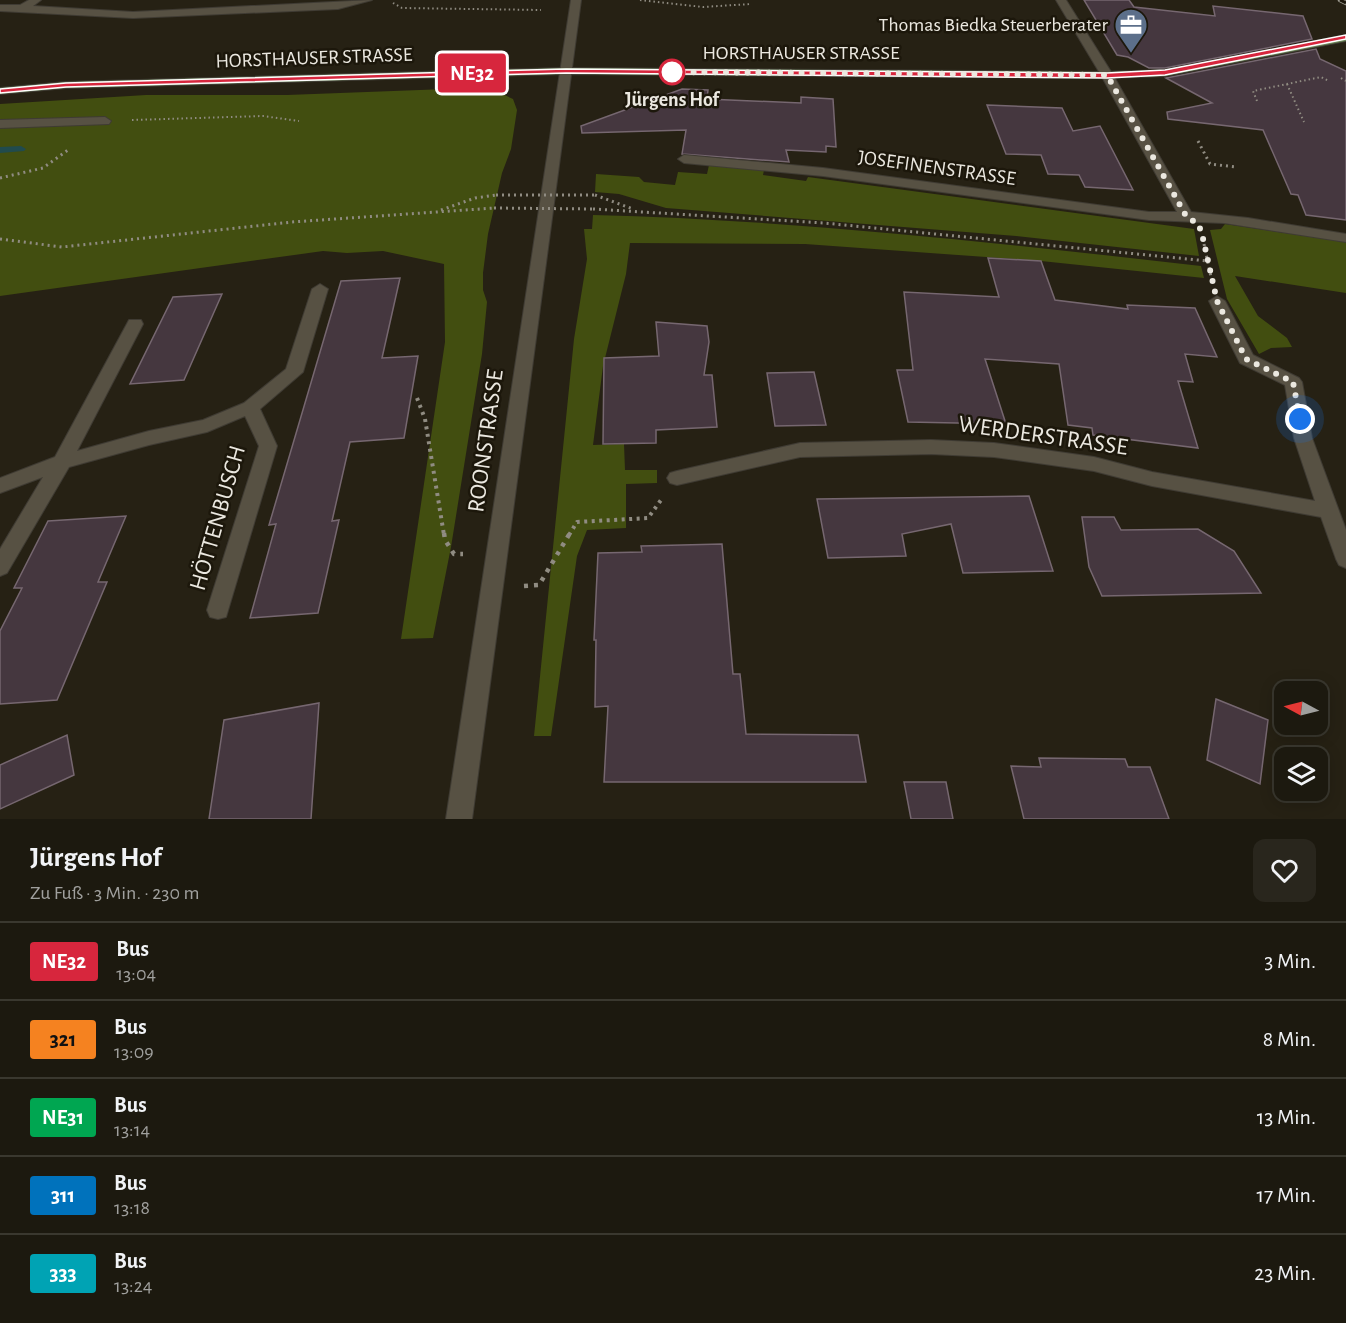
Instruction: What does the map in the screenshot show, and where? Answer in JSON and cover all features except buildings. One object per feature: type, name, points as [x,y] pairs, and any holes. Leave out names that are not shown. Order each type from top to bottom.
[{"type":"main road","name":"HORSTHAUSER STRASSE","points":[[0,91],[66,85],[566,71],[1107,75],[1165,73],[1346,38]]},
{"type":"street","points":[[22,8],[36,0]]},
{"type":"street","points":[[0,8],[133,15],[338,6],[367,0]]},
{"type":"street","name":"ROONSTRASSE","points":[[459,819],[576,0]]},
{"type":"street","points":[[1061,0],[1107,75],[1185,214]]},
{"type":"street","points":[[0,124],[105,121]]},
{"type":"street","name":"JOSEFINENSTRASSE","points":[[684,159],[823,172],[1149,216],[1185,214],[1267,223],[1346,238]]},
{"type":"street","name":"HÖTTENBUSCH","points":[[0,486],[62,462],[149,438],[207,426],[250,407],[294,372],[320,290]]},
{"type":"street","points":[[1217,301],[1246,359],[1293,382],[1303,438],[1346,559]]},
{"type":"street","points":[[0,567],[62,462],[135,324]]},
{"type":"street","name":"HÖTTENBUSCH","points":[[218,610],[268,446],[250,407]]},
{"type":"street","name":"WERDERSTRASSE","points":[[677,478],[800,450],[931,447],[994,450],[1094,464],[1152,479],[1330,511]]},
{"type":"path","points":[[389,0],[402,8],[541,10]]},
{"type":"path","points":[[640,0],[703,7],[751,4]]},
{"type":"path","points":[[1257,101],[1253,91],[1321,76],[1329,81]]},
{"type":"path","points":[[1341,78],[1346,81]]},
{"type":"path","points":[[1287,84],[1305,122]]},
{"type":"path","points":[[0,178],[43,168],[105,121],[263,116],[299,121]]},
{"type":"path","points":[[1198,141],[1210,164],[1236,167]]},
{"type":"path","points":[[435,212],[475,198],[496,195],[595,195],[636,211]]},
{"type":"path","points":[[0,239],[62,247],[292,222],[494,208],[593,209],[858,226],[1208,261]]},
{"type":"path","points":[[1185,214],[1199,226],[1217,301]]},
{"type":"path","points":[[417,398],[425,419],[445,540],[454,554],[496,555]]},
{"type":"path","points":[[492,587],[538,585],[577,522],[648,518],[677,478]]},
{"type":"green space","points":[[473,88],[494,90],[513,99],[517,110],[511,149],[502,173],[488,234],[483,273],[483,290],[487,302],[482,354],[451,547],[433,638],[401,639],[445,342],[444,264],[383,251],[347,253],[323,251],[0,296],[0,104],[146,95],[287,95]]},
{"type":"green space","points":[[709,165],[764,170],[763,175],[806,181],[808,177],[1194,229],[1199,256],[1016,236],[666,208],[619,194],[595,192],[596,174],[639,177],[644,182],[675,185],[678,172],[707,174]]},
{"type":"green space","points":[[593,215],[821,227],[973,241],[1201,266],[1204,278],[1041,261],[805,244],[630,243],[626,274],[603,366],[593,445],[624,444],[625,470],[657,470],[657,483],[626,484],[626,528],[587,530],[577,556],[551,736],[534,736],[574,339],[587,259],[584,229],[592,229]]},
{"type":"green space","points":[[1225,224],[1346,242],[1346,293],[1235,276],[1258,316],[1287,338],[1292,347],[1271,348],[1259,354],[1227,299],[1210,230],[1221,229]]},
{"type":"waterway","points":[[0,150],[21,149]]},
{"type":"railway","points":[[1340,0],[1346,3]]},
{"type":"bus line","name":"NE32","points":[[0,91],[66,85],[566,71],[1107,75],[1165,73],[1346,37]]},
{"type":"place","name":"Thomas Biedka Steuerberater","points":[[1131,54]]},
{"type":"place","name":"Jürgens Hof","points":[[672,72]]},
{"type":"route","points":[[672,72],[1107,75],[1185,214],[1199,226],[1217,301],[1246,359],[1293,382],[1300,419]]}]
